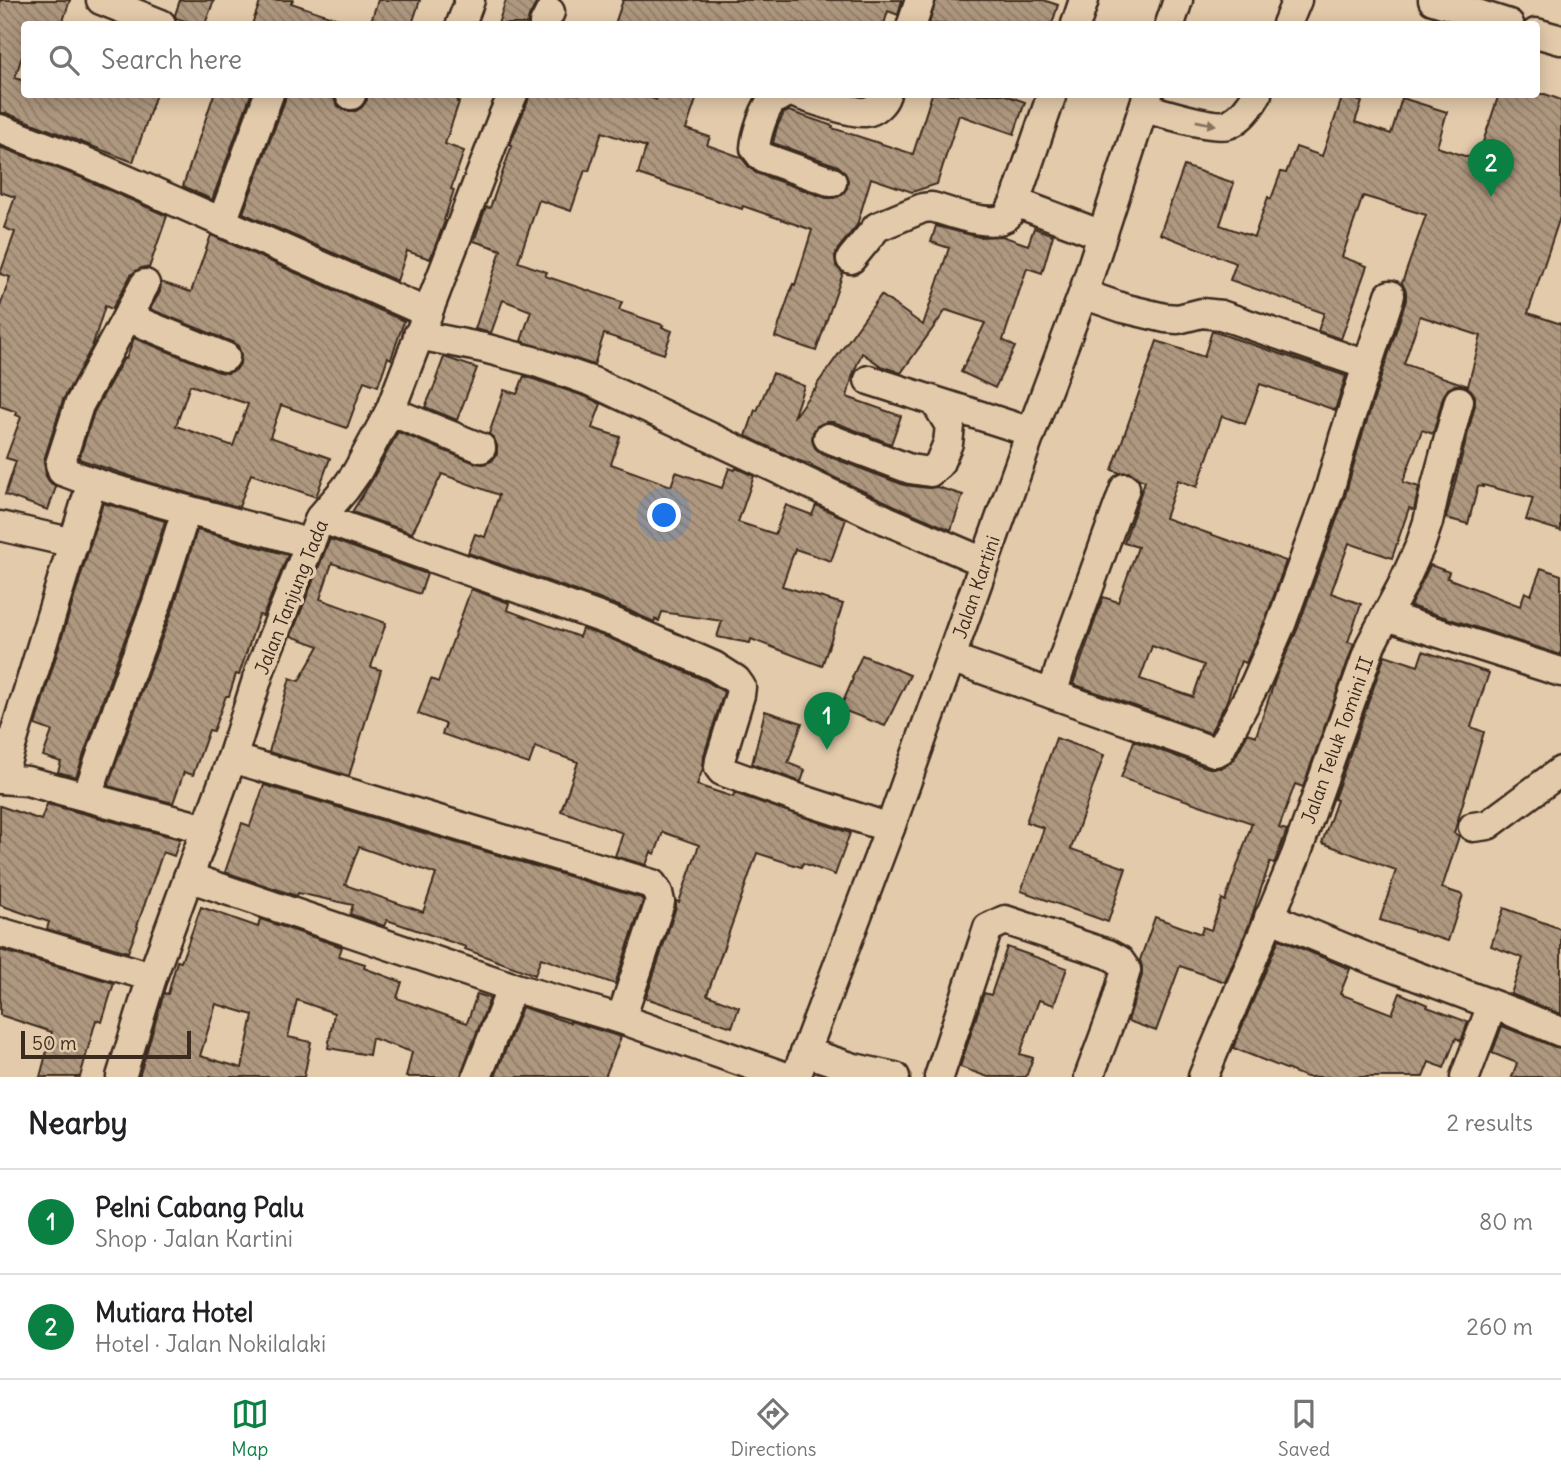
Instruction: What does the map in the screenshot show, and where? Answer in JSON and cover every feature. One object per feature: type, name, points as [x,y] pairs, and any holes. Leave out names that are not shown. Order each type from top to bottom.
[{"type":"street","points":[[101,0],[154,21]]},
{"type":"street","points":[[462,21],[470,0]]},
{"type":"street","points":[[913,21],[920,0]]},
{"type":"street","points":[[1077,21],[1084,0]]},
{"type":"street","points":[[1171,21],[1178,0]]},
{"type":"street","points":[[1288,21],[1297,0]]},
{"type":"street","points":[[1433,0],[1500,21]]},
{"type":"street","points":[[1540,34],[1561,40]]},
{"type":"street","points":[[222,222],[268,98]]},
{"type":"street","name":"Jalan Tanjung Tada","points":[[121,1077],[152,977],[232,758],[261,667],[320,518],[357,472],[390,411],[511,98]]},
{"type":"street","points":[[776,98],[767,108],[755,138],[755,148],[762,157],[832,182]]},
{"type":"street","points":[[811,98],[862,113],[871,111],[884,98]]},
{"type":"street","points":[[851,259],[877,227],[923,208],[932,207],[984,221],[998,221],[1007,216],[1015,202],[1051,98]]},
{"type":"street","points":[[1146,101],[1216,126],[1229,124],[1241,115],[1254,98]]},
{"type":"street","name":"Jalan Kartini","points":[[801,1065],[890,828],[1083,294],[1146,101]]},
{"type":"street","points":[[0,129],[86,162],[222,222],[423,324],[484,348],[578,376],[886,520],[984,562]]},
{"type":"street","points":[[1015,202],[1102,235]]},
{"type":"street","points":[[145,284],[79,405],[60,464],[62,471],[130,495],[310,544]]},
{"type":"street","points":[[1083,294],[1123,308],[1166,318],[1178,319],[1202,313],[1221,315],[1367,365]]},
{"type":"street","points":[[951,658],[1215,752],[1220,750],[1255,684],[1281,624],[1329,491],[1390,295]]},
{"type":"street","points":[[127,317],[225,357]]},
{"type":"street","points":[[869,380],[1031,432]]},
{"type":"street","name":"Jalan Teluk Tomini II","points":[[1203,1077],[1296,855],[1371,644],[1420,546],[1459,401]]},
{"type":"street","points":[[828,438],[910,469],[930,472],[939,464],[948,443],[950,426],[936,403]]},
{"type":"street","points":[[390,411],[481,448]]},
{"type":"street","points":[[92,482],[0,779],[27,781],[206,829]]},
{"type":"street","points":[[1052,694],[1125,488]]},
{"type":"street","points":[[87,796],[157,603],[186,511]]},
{"type":"street","points":[[320,518],[613,622],[714,666],[741,687],[720,760],[719,767],[722,771],[890,828]]},
{"type":"street","points":[[0,526],[74,543]]},
{"type":"street","points":[[1386,616],[1561,672]]},
{"type":"street","points":[[232,758],[652,884],[659,893],[660,902],[621,1019]]},
{"type":"street","points":[[1473,827],[1488,825],[1561,771]]},
{"type":"street","points":[[188,877],[512,987],[621,1019],[786,1077]]},
{"type":"street","points":[[1269,917],[1561,1032]]},
{"type":"street","points":[[939,1077],[988,928],[1005,920],[1108,954],[1119,960],[1126,970],[1089,1077]]},
{"type":"street","points":[[3,933],[152,977]]},
{"type":"street","points":[[477,1077],[512,987]]},
{"type":"street","points":[[1465,1077],[1492,1005]]},
{"type":"street","points":[[801,1065],[854,1068],[895,1077]]},
{"type":"building","points":[[0,0],[70,0],[63,21],[21,21],[21,59],[15,78],[21,80],[21,98],[155,98],[133,162],[0,113]]},
{"type":"building","points":[[180,0],[214,0],[206,21],[186,21],[176,18]]},
{"type":"building","points":[[261,0],[293,0],[291,3],[344,21],[253,21]]},
{"type":"building","points":[[378,0],[420,0],[413,21],[371,21]]},
{"type":"building","points":[[506,0],[538,0],[528,21],[499,21]]},
{"type":"building","points":[[623,0],[902,0],[898,15],[888,11],[885,21],[616,21]]},
{"type":"building","points":[[936,0],[1043,0],[1058,5],[1053,21],[930,21]]},
{"type":"building","points":[[1540,94],[1545,94],[1561,100],[1561,214],[1528,313],[1561,324],[1561,531],[1526,520],[1533,498],[1483,485],[1478,486],[1468,524],[1446,518],[1475,405],[1475,396],[1464,385],[1455,385],[1448,389],[1443,397],[1433,434],[1422,430],[1403,482],[1419,487],[1414,510],[1409,508],[1392,558],[1349,543],[1331,593],[1361,604],[1348,642],[1354,644],[1303,787],[1295,784],[1279,828],[1287,830],[1274,864],[1270,862],[1249,925],[1225,982],[1180,966],[1156,1031],[1128,1021],[1142,975],[1140,960],[1155,917],[1201,934],[1203,927],[1211,930],[1222,899],[1225,901],[1252,823],[1121,778],[1134,741],[1209,768],[1220,768],[1234,759],[1248,733],[1256,736],[1345,496],[1406,300],[1402,283],[1426,215],[1363,196],[1342,257],[1367,266],[1341,339],[1318,331],[1324,313],[1230,280],[1236,263],[1160,234],[1184,166],[1234,183],[1220,225],[1254,237],[1268,197],[1271,199],[1281,172],[1286,173],[1296,147],[1322,156],[1342,98],[1362,102],[1355,122],[1391,134],[1402,98],[1447,112],[1437,147],[1477,160],[1498,98],[1540,98]],"holes":[[[1420,316],[1481,336],[1468,386],[1404,364]]]},
{"type":"building","points":[[213,98],[250,98],[212,200],[183,186]]},
{"type":"building","points":[[334,98],[338,106],[347,111],[356,111],[367,98],[458,98],[445,144],[464,151],[451,189],[454,190],[445,221],[430,259],[407,251],[397,281],[243,213],[285,100]]},
{"type":"building","points":[[528,98],[697,98],[686,129],[710,137],[707,145],[741,157],[756,173],[826,198],[842,195],[847,188],[848,180],[844,171],[838,166],[773,143],[784,113],[789,111],[913,154],[931,98],[1014,98],[1025,102],[1014,134],[959,115],[937,184],[912,192],[871,178],[857,225],[835,256],[836,266],[843,273],[816,351],[775,337],[812,230],[638,174],[646,147],[602,132],[589,171],[585,170],[571,211],[539,200],[518,262],[547,272],[545,276],[622,302],[619,310],[663,325],[662,327],[672,331],[664,354],[604,334],[594,365],[521,341],[531,311],[503,300],[491,333],[475,329],[501,250],[474,241],[486,207],[490,208],[512,145],[510,144]]},
{"type":"building","points":[[0,147],[80,177],[167,216],[149,268],[144,267],[131,275],[112,309],[105,306],[92,347],[63,400],[44,460],[46,476],[56,487],[48,510],[5,495],[16,461],[6,458],[21,417],[16,415],[17,412],[0,406],[0,307],[10,277],[0,274],[15,232],[4,228],[15,197],[0,192]]},
{"type":"building","points":[[936,226],[979,237],[1002,236],[1028,245],[1034,228],[1053,235],[1042,273],[1027,268],[1003,340],[1015,347],[995,388],[961,372],[985,323],[946,310],[901,373],[881,366],[862,353],[853,374],[847,397],[901,416],[891,444],[834,422],[817,426],[812,440],[815,448],[822,454],[904,485],[937,487],[963,495],[951,530],[746,436],[773,373],[804,386],[793,418],[881,295],[923,325],[949,248],[931,242]]},
{"type":"building","points":[[211,235],[404,321],[378,386],[364,381],[347,428],[281,405],[270,437],[330,458],[316,497],[251,474],[239,507],[151,483],[79,459],[94,412],[124,358],[126,359],[134,338],[219,372],[236,370],[241,354],[238,346],[150,309],[160,292],[161,282],[191,292]],"holes":[[[190,385],[248,404],[233,446],[176,426]]]},
{"type":"building","points":[[1212,331],[1346,376],[1335,410],[1260,384],[1245,424],[1222,416],[1197,487],[1178,480],[1165,518],[1286,561],[1266,618],[1246,663],[1241,661],[1226,703],[1210,733],[1073,684],[1103,597],[1118,602],[1138,547],[1124,543],[1145,481],[1130,472],[1112,470],[1157,341],[1204,357]],"holes":[[[1152,646],[1204,665],[1193,697],[1140,679]]]},
{"type":"building","points":[[444,357],[477,368],[457,420],[425,407]]},
{"type":"building","points":[[524,376],[601,404],[592,428],[620,437],[611,464],[671,486],[676,472],[722,488],[729,468],[736,468],[754,476],[738,522],[775,534],[786,505],[812,515],[816,505],[846,519],[831,561],[795,549],[782,586],[843,604],[822,666],[751,639],[750,643],[717,637],[722,621],[662,612],[659,621],[655,619],[654,622],[619,606],[468,553],[475,534],[485,537],[499,495],[442,474],[412,533],[352,512],[398,432],[475,463],[492,461],[497,454],[497,446],[489,434],[504,390],[517,394]]},
{"type":"building","points":[[103,503],[165,521],[141,598],[76,777],[58,772],[61,762],[43,756],[52,731],[35,725]]},
{"type":"building","points":[[197,530],[288,555],[263,616],[259,615],[239,675],[236,674],[213,731],[209,730],[193,775],[184,772],[173,803],[108,786],[173,609]]},
{"type":"building","points":[[330,539],[427,574],[420,594],[332,563],[320,599],[386,623],[371,667],[381,670],[349,776],[269,752],[290,678],[299,681],[319,646],[291,636]]},
{"type":"building","points":[[1430,565],[1449,572],[1447,578],[1520,606],[1525,592],[1531,595],[1541,568],[1561,575],[1561,655],[1410,606]]},
{"type":"building","points":[[471,589],[509,603],[507,610],[579,637],[582,629],[607,637],[706,681],[724,692],[697,785],[733,797],[734,793],[850,833],[835,875],[803,863],[801,867],[757,853],[707,995],[739,1007],[732,1027],[646,998],[676,901],[679,902],[699,845],[663,832],[655,854],[651,852],[646,865],[615,856],[623,833],[561,811],[578,762],[535,747],[529,764],[442,734],[446,724],[418,714],[431,679],[438,682]]},
{"type":"building","points":[[1423,651],[1489,673],[1471,727],[1484,732],[1454,833],[1459,836],[1442,888],[1463,895],[1448,941],[1380,920],[1396,870],[1322,843],[1337,800],[1334,799],[1385,655],[1418,666]]},
{"type":"building","points":[[862,655],[910,675],[885,726],[840,709]]},
{"type":"building","points":[[765,711],[802,723],[788,763],[805,770],[801,782],[752,764]]},
{"type":"building","points":[[1056,738],[1104,755],[1071,849],[1126,868],[1108,922],[1021,891],[1044,828],[1026,822]]},
{"type":"building","points":[[264,785],[641,898],[643,901],[615,984],[541,958],[535,975],[465,949],[466,947],[387,920],[384,926],[350,914],[353,905],[298,893],[297,896],[225,872],[242,823],[250,826]],"holes":[[[359,847],[436,874],[423,912],[345,885]]]},
{"type":"building","points":[[47,804],[180,839],[174,856],[163,852],[128,952],[47,929],[49,922],[0,905],[0,806],[41,820]]},
{"type":"building","points":[[201,907],[258,927],[260,919],[342,947],[339,956],[365,964],[364,968],[402,982],[397,998],[467,1023],[477,994],[490,998],[461,1077],[406,1077],[412,1052],[372,1038],[369,1055],[328,1048],[334,1013],[297,1000],[288,1037],[311,1042],[304,1077],[139,1077],[164,993],[168,994],[177,961],[181,962]],"holes":[[[216,1004],[253,1015],[242,1068],[200,1056]]]},
{"type":"building","points":[[1504,908],[1561,929],[1561,1014],[1511,994],[1523,958],[1491,946]]},
{"type":"building","points":[[1279,939],[1350,969],[1340,994],[1392,1014],[1400,993],[1428,1005],[1427,1007],[1468,1022],[1461,1041],[1456,1038],[1444,1068],[1429,1062],[1423,1077],[1306,1077],[1233,1048]]},
{"type":"building","points":[[1007,947],[1067,968],[1054,1005],[1039,1000],[1020,1054],[1033,1058],[1026,1077],[988,1077],[960,1067],[984,993],[991,995]]},
{"type":"building","points":[[0,950],[114,983],[102,1022],[96,1020],[80,1077],[40,1077],[52,1032],[0,1015]]},
{"type":"building","points":[[522,1007],[621,1037],[605,1077],[495,1077]]},
{"type":"building","points":[[1502,1026],[1561,1048],[1561,1077],[1512,1077],[1517,1063],[1492,1053]]},
{"type":"place","name":"Mutiara Hotel","points":[[1491,197]]},
{"type":"place","name":"Pelni Cabang Palu","points":[[827,750]]}]
